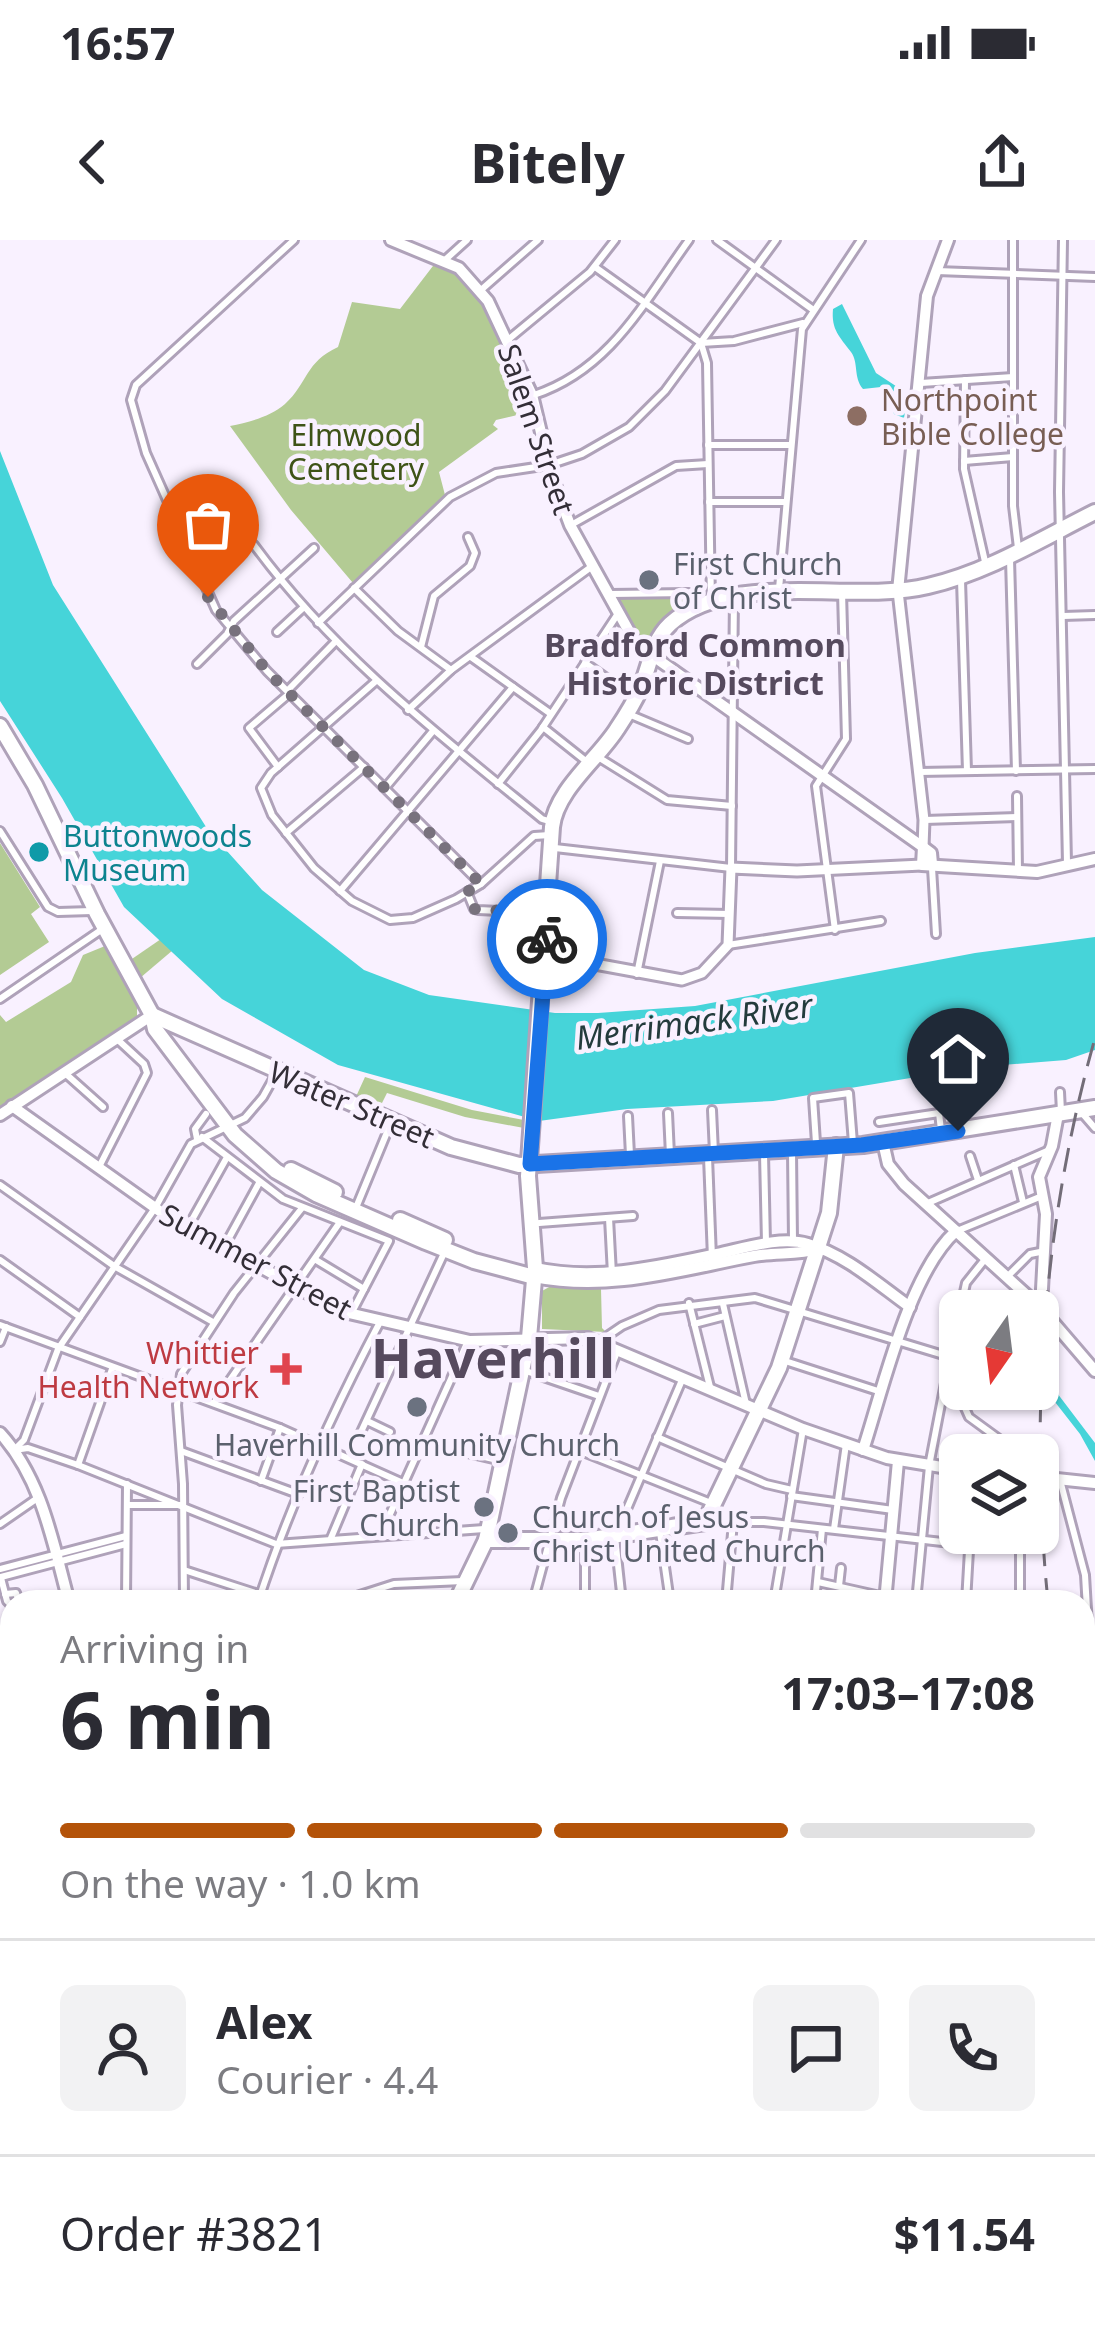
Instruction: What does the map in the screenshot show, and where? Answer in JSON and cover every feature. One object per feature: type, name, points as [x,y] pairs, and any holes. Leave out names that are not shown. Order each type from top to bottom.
[{"type":"main road","points":[[898,591],[927,296],[949,240]]},
{"type":"main road","name":"Salem Street","points":[[399,241],[446,260],[481,290],[532,395],[570,525],[636,644],[923,847]]},
{"type":"main road","points":[[457,1590],[487,1534],[529,1338],[534,1272],[528,1193],[531,1135],[557,807],[627,714],[668,626],[705,605],[779,591],[898,591],[961,577],[1095,512]]},
{"type":"main road","name":"Water Street","points":[[0,726],[152,1015],[481,1157],[530,1164],[854,1146],[1088,1109]]},
{"type":"main road","points":[[923,847],[931,853],[927,864],[1018,872],[1095,860]]},
{"type":"main road","name":"Water Street","points":[[131,976],[178,1025]]},
{"type":"main road","points":[[0,1115],[152,1015],[231,1123],[285,1167],[356,1206],[448,1246],[534,1272],[612,1277],[793,1243],[849,1264],[910,1307]]},
{"type":"main road","name":"Summer Street","points":[[13,1106],[155,1208],[294,1289],[351,1315],[468,1341],[577,1336],[600,1341],[803,1429],[898,1460],[939,1467]]},
{"type":"main road","points":[[1042,1290],[1046,1214],[1039,1170],[1051,1150],[1060,1114]]},
{"type":"main road","points":[[883,1142],[888,1164],[926,1205],[1021,1290]]},
{"type":"main road","points":[[487,1534],[585,1540],[705,1522],[753,1410],[782,1360],[831,1206],[833,1178],[827,1147]]},
{"type":"main road","points":[[530,1164],[541,1259],[534,1272]]},
{"type":"main road","points":[[863,1450],[910,1307],[956,1231]]},
{"type":"main road","points":[[769,1249],[818,1249]]},
{"type":"main road","points":[[1059,1329],[1095,1371]]},
{"type":"main road","points":[[0,1433],[39,1497],[65,1590]]},
{"type":"main road","points":[[886,1590],[898,1460]]},
{"type":"main road","points":[[1060,1480],[1095,1483]]},
{"type":"street","points":[[294,240],[136,385],[131,396],[155,476],[208,597],[289,692],[481,884]]},
{"type":"street","points":[[446,260],[466,240]]},
{"type":"street","points":[[481,290],[538,240]]},
{"type":"street","points":[[507,340],[595,267],[615,240]]},
{"type":"street","points":[[532,395],[568,382],[589,368],[689,240]]},
{"type":"street","points":[[717,240],[812,308]]},
{"type":"street","points":[[318,623],[450,497],[496,473],[549,465],[592,449],[629,427],[665,391],[776,240]]},
{"type":"street","points":[[779,591],[804,323],[861,240]]},
{"type":"street","points":[[1013,240],[1016,771]]},
{"type":"street","points":[[1063,240],[1060,530],[1067,867]]},
{"type":"street","points":[[595,267],[701,343],[707,363],[705,605]]},
{"type":"street","points":[[934,271],[1095,277]]},
{"type":"street","points":[[701,343],[734,341],[804,323]]},
{"type":"street","points":[[918,383],[1013,377]]},
{"type":"street","points":[[965,380],[964,460],[986,567]]},
{"type":"street","points":[[708,445],[791,445]]},
{"type":"street","points":[[964,460],[1012,458]]},
{"type":"street","points":[[570,525],[676,466],[708,464]]},
{"type":"street","points":[[709,502],[786,502]]},
{"type":"street","points":[[421,647],[434,596],[473,562],[475,553],[468,537]]},
{"type":"street","points":[[254,545],[318,623],[376,681],[542,819],[552,835]]},
{"type":"street","points":[[196,664],[314,548]]},
{"type":"street","points":[[408,710],[451,670],[591,567]]},
{"type":"street","points":[[961,577],[967,771]]},
{"type":"street","points":[[354,588],[398,632],[451,670]]},
{"type":"street","points":[[898,591],[925,820],[923,847]]},
{"type":"street","points":[[835,930],[816,786],[846,739],[842,592]]},
{"type":"street","points":[[606,594],[689,593],[705,605]]},
{"type":"street","points":[[546,955],[675,981],[694,977],[728,945],[734,597]]},
{"type":"street","points":[[277,632],[304,607]]},
{"type":"street","points":[[499,784],[618,614]]},
{"type":"street","points":[[1062,616],[1095,615]]},
{"type":"street","points":[[278,767],[249,728],[336,641]]},
{"type":"street","points":[[470,656],[551,714]]},
{"type":"street","points":[[585,663],[635,698]]},
{"type":"street","points":[[376,681],[263,783],[264,800],[314,868],[381,918],[406,920],[467,892],[534,836],[552,835],[660,861],[731,868],[829,870],[927,864],[936,934]]},
{"type":"street","points":[[340,891],[513,687]]},
{"type":"street","points":[[627,714],[688,740]]},
{"type":"street","points":[[543,727],[667,800],[732,806]]},
{"type":"street","points":[[385,788],[433,731]]},
{"type":"street","points":[[286,833],[364,767]]},
{"type":"street","points":[[918,772],[1095,769]]},
{"type":"street","points":[[1017,796],[1018,872]]},
{"type":"street","points":[[925,820],[1017,817]]},
{"type":"street","points":[[0,831],[48,907],[64,912],[95,910]]},
{"type":"street","points":[[637,974],[660,861]]},
{"type":"street","points":[[467,892],[474,909],[548,914]]},
{"type":"street","points":[[677,913],[730,914]]},
{"type":"street","points":[[728,945],[881,921]]},
{"type":"street","points":[[0,999],[104,928]]},
{"type":"street","points":[[98,1169],[147,1073],[144,1064],[117,1039]]},
{"type":"street","points":[[14,1450],[24,1440],[58,1349],[199,1138],[254,1110],[277,1072]]},
{"type":"street","points":[[66,1074],[104,1107]]},
{"type":"street","points":[[1060,1092],[1060,1114]]},
{"type":"street","points":[[827,1147],[813,1098],[849,1093],[854,1146]]},
{"type":"street","points":[[958,1104],[962,1130]]},
{"type":"street","points":[[1088,1109],[1095,1128]]},
{"type":"street","points":[[712,1111],[712,1260]]},
{"type":"street","points":[[668,1113],[670,1155]]},
{"type":"street","points":[[879,1122],[939,1113],[942,1134]]},
{"type":"street","points":[[206,1114],[195,1130],[199,1138],[259,1183],[302,1208],[389,1241],[351,1315]]},
{"type":"street","points":[[628,1116],[630,1157]]},
{"type":"street","points":[[909,1118],[912,1138]]},
{"type":"street","points":[[356,1206],[391,1121]]},
{"type":"street","points":[[792,1149],[793,1243]]},
{"type":"street","points":[[764,1150],[769,1249]]},
{"type":"street","points":[[926,1205],[1051,1150]]},
{"type":"street","points":[[970,1156],[978,1180]]},
{"type":"street","points":[[188,1227],[226,1159]]},
{"type":"street","points":[[1014,1165],[1023,1204]]},
{"type":"street","points":[[224,1247],[259,1183]]},
{"type":"street","points":[[0,1185],[114,1266],[213,1322]]},
{"type":"street","points":[[956,1231],[1042,1196]]},
{"type":"street","points":[[184,1590],[178,1391],[185,1364],[302,1208]]},
{"type":"street","points":[[539,1222],[633,1216]]},
{"type":"street","points":[[609,1218],[612,1277]]},
{"type":"street","points":[[214,1403],[340,1222]]},
{"type":"street","points":[[361,1432],[448,1246]]},
{"type":"street","points":[[1007,1277],[1030,1254],[1045,1251]]},
{"type":"street","points":[[964,1290],[986,1258]]},
{"type":"street","points":[[314,1259],[364,1289]]},
{"type":"street","points":[[0,1260],[80,1317]]},
{"type":"street","points":[[600,1341],[633,1320],[689,1304],[755,1298],[939,1354]]},
{"type":"street","points":[[689,1304],[711,1392]]},
{"type":"street","points":[[723,1304],[753,1410]]},
{"type":"street","points":[[694,1324],[725,1316]]},
{"type":"street","points":[[262,1590],[276,1544],[319,1444],[380,1322]]},
{"type":"street","points":[[0,1342],[3,1326],[280,1428],[403,1484]]},
{"type":"street","points":[[380,1535],[468,1341]]},
{"type":"street","points":[[536,1590],[578,1450],[619,1349]]},
{"type":"street","points":[[782,1360],[882,1393]]},
{"type":"street","points":[[78,1465],[112,1369]]},
{"type":"street","points":[[523,1370],[599,1396]]},
{"type":"street","points":[[621,1590],[614,1537],[682,1380]]},
{"type":"street","points":[[917,1590],[929,1466],[940,1410]]},
{"type":"street","points":[[965,1410],[993,1434]]},
{"type":"street","points":[[366,1420],[391,1432]]},
{"type":"street","points":[[261,1480],[280,1428]]},
{"type":"street","points":[[776,1590],[803,1429]]},
{"type":"street","points":[[657,1437],[792,1493],[893,1510]]},
{"type":"street","points":[[423,1443],[502,1461]]},
{"type":"street","points":[[834,1531],[846,1444]]},
{"type":"street","points":[[14,1450],[28,1448],[78,1465],[276,1544],[380,1535],[487,1534]]},
{"type":"street","points":[[181,1450],[298,1494]]},
{"type":"street","points":[[578,1450],[714,1505]]},
{"type":"street","points":[[331,1539],[362,1464]]},
{"type":"street","points":[[1060,1480],[1086,1590]]},
{"type":"street","points":[[126,1590],[127,1484]]},
{"type":"street","points":[[0,1524],[39,1497]]},
{"type":"street","points":[[127,1505],[184,1505]]},
{"type":"street","points":[[705,1522],[786,1525],[939,1543]]},
{"type":"street","points":[[727,1590],[733,1522]]},
{"type":"street","points":[[660,1529],[668,1590]]},
{"type":"street","points":[[817,1590],[822,1529]]},
{"type":"street","points":[[0,1574],[126,1540]]},
{"type":"street","points":[[585,1540],[585,1590]]},
{"type":"street","points":[[967,1590],[969,1554]]},
{"type":"street","points":[[1019,1554],[1020,1590]]},
{"type":"street","points":[[838,1586],[841,1568]]},
{"type":"street","points":[[184,1570],[238,1590]]},
{"type":"street","points":[[818,1582],[852,1590]]},
{"type":"street","points":[[375,1590],[394,1584],[440,1590]]},
{"type":"green space","name":"Elmwood Cemetery","points":[[436,262],[455,274],[485,307],[530,412],[496,420],[493,425],[498,429],[439,472],[445,495],[353,583],[291,510],[230,426],[266,416],[293,396],[319,359],[338,347],[352,302],[400,309]]},
{"type":"green space","points":[[690,597],[692,603],[646,638],[636,633],[617,601],[620,598]]},
{"type":"green space","points":[[0,843],[40,907],[31,914],[49,942],[0,975]]},
{"type":"green space","points":[[161,939],[173,950],[140,978],[129,961]]},
{"type":"green space","points":[[105,946],[137,1005],[137,1016],[0,1108],[0,1015],[6,1022],[71,982],[83,955]]},
{"type":"green space","points":[[365,1077],[472,1110],[524,1120],[524,1128],[465,1117],[387,1093],[378,1111],[354,1101]]},
{"type":"green space","points":[[551,1286],[601,1289],[606,1332],[542,1329],[542,1291]]},
{"type":"water","points":[[842,304],[876,373],[908,394],[904,418],[894,414],[889,395],[881,387],[863,389],[860,384],[853,356],[833,322],[833,309]]},
{"type":"water","name":"Merrimack River","points":[[0,451],[53,585],[208,830],[262,890],[364,970],[429,995],[555,1013],[598,1013],[695,1006],[975,953],[1095,937],[1095,1050],[1066,1060],[976,1067],[773,1101],[627,1109],[539,1121],[338,1065],[222,999],[124,907],[0,701]]},
{"type":"water","points":[[1059,1396],[1095,1443],[1095,1461],[1059,1407]]},
{"type":"railway","points":[[1047,1590],[1040,1460],[1045,1317],[1063,1176],[1095,1038]]},
{"type":"way so far","points":[[208,597],[267,671],[481,884],[467,892],[474,909],[548,914],[547,939]]},
{"type":"place","name":"Northpoint Bible College","points":[[857,416]]},
{"type":"place","name":"First Church of Christ","points":[[649,580]]},
{"type":"place","name":"Buttonwoods Museum","points":[[39,852]]},
{"type":"place","name":"Whittier Health Network","points":[[286,1369]]},
{"type":"place","name":"Haverhill Community Church","points":[[417,1407]]},
{"type":"place","name":"First Baptist Church","points":[[484,1507]]},
{"type":"place","name":"Church of Jesus Christ United Church","points":[[508,1533]]},
{"type":"district","name":"Bradford Common Historic District","points":[[695,663]]},
{"type":"district","name":"Haverhill","points":[[493,1357]]},
{"type":"route","points":[[547,939],[530,1164],[862,1145],[958,1131]]}]
